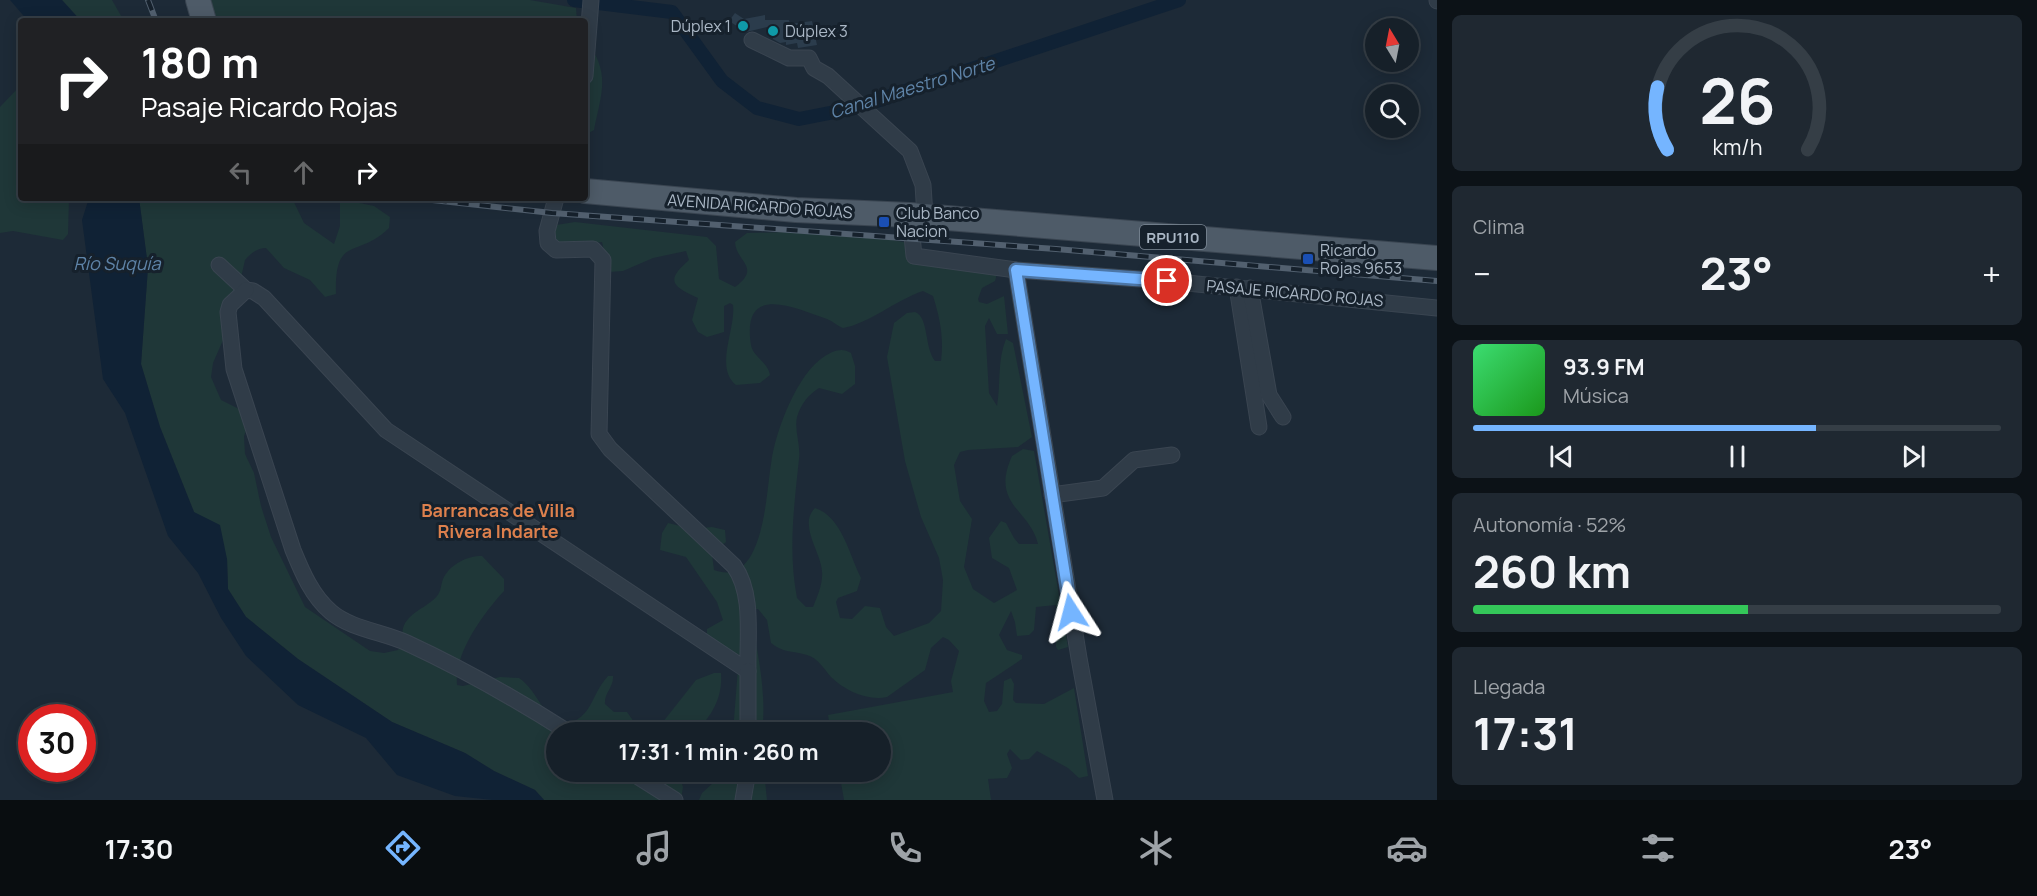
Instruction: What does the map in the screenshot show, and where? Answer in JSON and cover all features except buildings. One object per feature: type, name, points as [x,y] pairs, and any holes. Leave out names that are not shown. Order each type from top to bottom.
[{"type":"main road","points":[[198,0],[203,18]]},
{"type":"main road","name":"AVENIDA RICARDO ROJAS","points":[[588,191],[796,210],[917,216],[1437,258]]},
{"type":"street","points":[[588,42],[591,0]]},
{"type":"street","points":[[752,40],[789,58],[817,57],[825,61],[829,67],[828,76],[910,151],[923,185],[917,216]]},
{"type":"street","points":[[555,201],[547,231],[548,243],[556,250],[593,249],[603,260],[599,434],[610,449],[741,575],[747,600],[748,722]]},
{"type":"street","name":"PASAJE RICARDO ROJAS","points":[[917,216],[914,256],[1016,270],[1243,288],[1434,307]]},
{"type":"street","points":[[219,265],[246,290],[253,291],[264,298],[395,436],[748,671]]},
{"type":"street","points":[[1016,270],[1105,800]]},
{"type":"street","points":[[1243,288],[1269,395],[1283,417]]},
{"type":"street","points":[[1243,288],[1259,427]]},
{"type":"street","points":[[246,290],[230,305],[228,312],[234,369],[292,550],[305,578],[319,600],[342,620],[392,636],[470,673],[551,722]]},
{"type":"street","points":[[1052,495],[1103,488],[1134,460],[1172,456]]},
{"type":"street","points":[[646,782],[675,800]]},
{"type":"street","points":[[743,800],[746,782]]},
{"type":"green space","points":[[62,0],[112,0],[122,18],[78,18]]},
{"type":"green space","points":[[206,0],[530,0],[576,8],[577,18],[213,18]]},
{"type":"green space","points":[[588,43],[598,62],[602,83],[594,130],[588,133]]},
{"type":"green space","points":[[18,88],[18,201],[69,201],[68,234],[63,240],[13,231],[0,233],[0,107]]},
{"type":"green space","points":[[139,201],[293,201],[304,223],[334,244],[340,226],[340,202],[350,201],[374,206],[390,217],[389,228],[378,237],[344,255],[336,275],[336,294],[325,297],[310,280],[284,268],[266,248],[251,254],[245,260],[231,322],[213,363],[211,377],[221,400],[245,412],[248,425],[244,436],[245,454],[254,473],[261,506],[271,537],[305,607],[370,651],[384,653],[398,650],[405,623],[437,596],[443,579],[450,569],[465,559],[482,556],[504,579],[504,591],[479,622],[465,647],[457,673],[457,685],[463,686],[500,677],[519,678],[526,683],[557,722],[546,722],[546,782],[681,782],[681,800],[544,800],[535,790],[494,771],[465,753],[392,722],[298,659],[246,617],[228,589],[227,559],[194,512],[160,427],[141,364],[148,267]]},
{"type":"green space","points":[[575,222],[707,237],[716,246],[719,279],[735,287],[747,274],[747,269],[736,249],[735,242],[747,233],[788,232],[910,243],[915,260],[997,274],[995,281],[982,288],[978,299],[979,302],[987,304],[1004,296],[1008,334],[997,334],[989,318],[985,326],[989,393],[997,406],[1001,356],[1006,339],[1013,343],[1032,437],[1018,447],[960,452],[954,465],[960,501],[972,519],[964,567],[973,589],[994,603],[1017,590],[1009,568],[992,558],[989,538],[1001,521],[1006,523],[1019,544],[1038,544],[1034,532],[1008,496],[1006,485],[1006,472],[1012,456],[1023,449],[1034,451],[1068,647],[1058,650],[1056,647],[1056,605],[1036,607],[1034,630],[1029,635],[1017,636],[1011,611],[999,635],[1007,650],[1022,655],[1022,659],[986,683],[984,701],[989,712],[997,711],[1002,704],[1004,681],[1011,678],[1014,684],[1013,700],[1016,703],[1044,704],[1074,688],[1088,776],[1079,778],[1068,768],[1037,751],[1029,759],[1021,760],[1010,749],[1007,754],[1012,768],[1007,778],[988,779],[991,800],[844,800],[841,782],[891,782],[891,722],[829,722],[828,715],[953,692],[951,681],[959,651],[943,637],[931,648],[925,670],[887,697],[872,698],[850,691],[831,677],[811,656],[775,646],[771,643],[767,620],[758,609],[752,610],[751,617],[763,689],[763,722],[734,722],[738,668],[707,635],[707,629],[723,620],[717,602],[686,557],[660,550],[662,533],[668,523],[693,529],[712,527],[725,530],[726,542],[712,554],[714,570],[731,572],[743,566],[753,552],[759,535],[773,451],[789,404],[805,376],[815,364],[834,351],[848,351],[851,353],[855,366],[855,384],[842,394],[819,388],[805,400],[797,417],[799,454],[792,546],[797,598],[806,607],[813,607],[821,585],[821,564],[809,530],[810,515],[815,508],[832,519],[844,537],[861,578],[857,591],[838,598],[836,602],[840,618],[852,619],[865,606],[880,608],[886,627],[894,636],[929,623],[941,611],[943,580],[939,558],[921,517],[905,461],[887,357],[894,323],[907,313],[915,312],[925,326],[929,348],[935,361],[941,361],[941,328],[933,296],[923,291],[862,322],[843,328],[827,319],[786,306],[773,304],[762,306],[754,313],[750,325],[751,345],[769,370],[770,375],[760,383],[736,385],[730,377],[726,358],[733,305],[730,303],[724,306],[724,332],[707,337],[698,332],[692,320],[698,298],[677,286],[674,278],[689,260],[686,251],[653,258],[623,271],[609,272],[602,242],[572,246],[551,242],[556,225]]},
{"type":"green space","points":[[714,673],[721,673],[718,698],[707,719],[704,722],[663,722],[696,680]]},
{"type":"green space","points":[[608,676],[613,676],[605,704],[614,712],[627,712],[634,722],[574,722],[587,711]]},
{"type":"green space","points":[[714,782],[765,782],[767,800],[699,800],[702,793]]},
{"type":"water","points":[[10,0],[62,0],[78,18],[25,18]]},
{"type":"water","name":"Río Suquía","points":[[88,201],[139,201],[148,267],[141,364],[160,427],[194,512],[220,525],[227,559],[228,589],[246,617],[298,659],[392,722],[465,753],[494,771],[535,790],[544,800],[493,800],[455,796],[397,775],[366,738],[298,705],[246,656],[221,618],[198,573],[168,536],[125,413],[103,379],[82,220]]},
{"type":"waterway","name":"Canal Maestro Norte","points":[[574,0],[672,12],[722,81],[757,108],[799,119],[855,108],[1179,0]]},
{"type":"railway","points":[[148,0],[155,18]]},
{"type":"railway","points":[[442,201],[552,213],[1056,249],[1437,281]]},
{"type":"place","name":"Dúplex 1","points":[[743,26]]},
{"type":"place","name":"Dúplex 3","points":[[773,31]]},
{"type":"place","name":"Club Banco Nacion","points":[[884,222]]},
{"type":"place","name":"Ricardo Rojas 9653","points":[[1308,259]]},
{"type":"district","name":"Barrancas de Villa Rivera Indarte","points":[[498,520]]},
{"type":"route","points":[[1071,612],[1016,270],[1167,281]]}]
